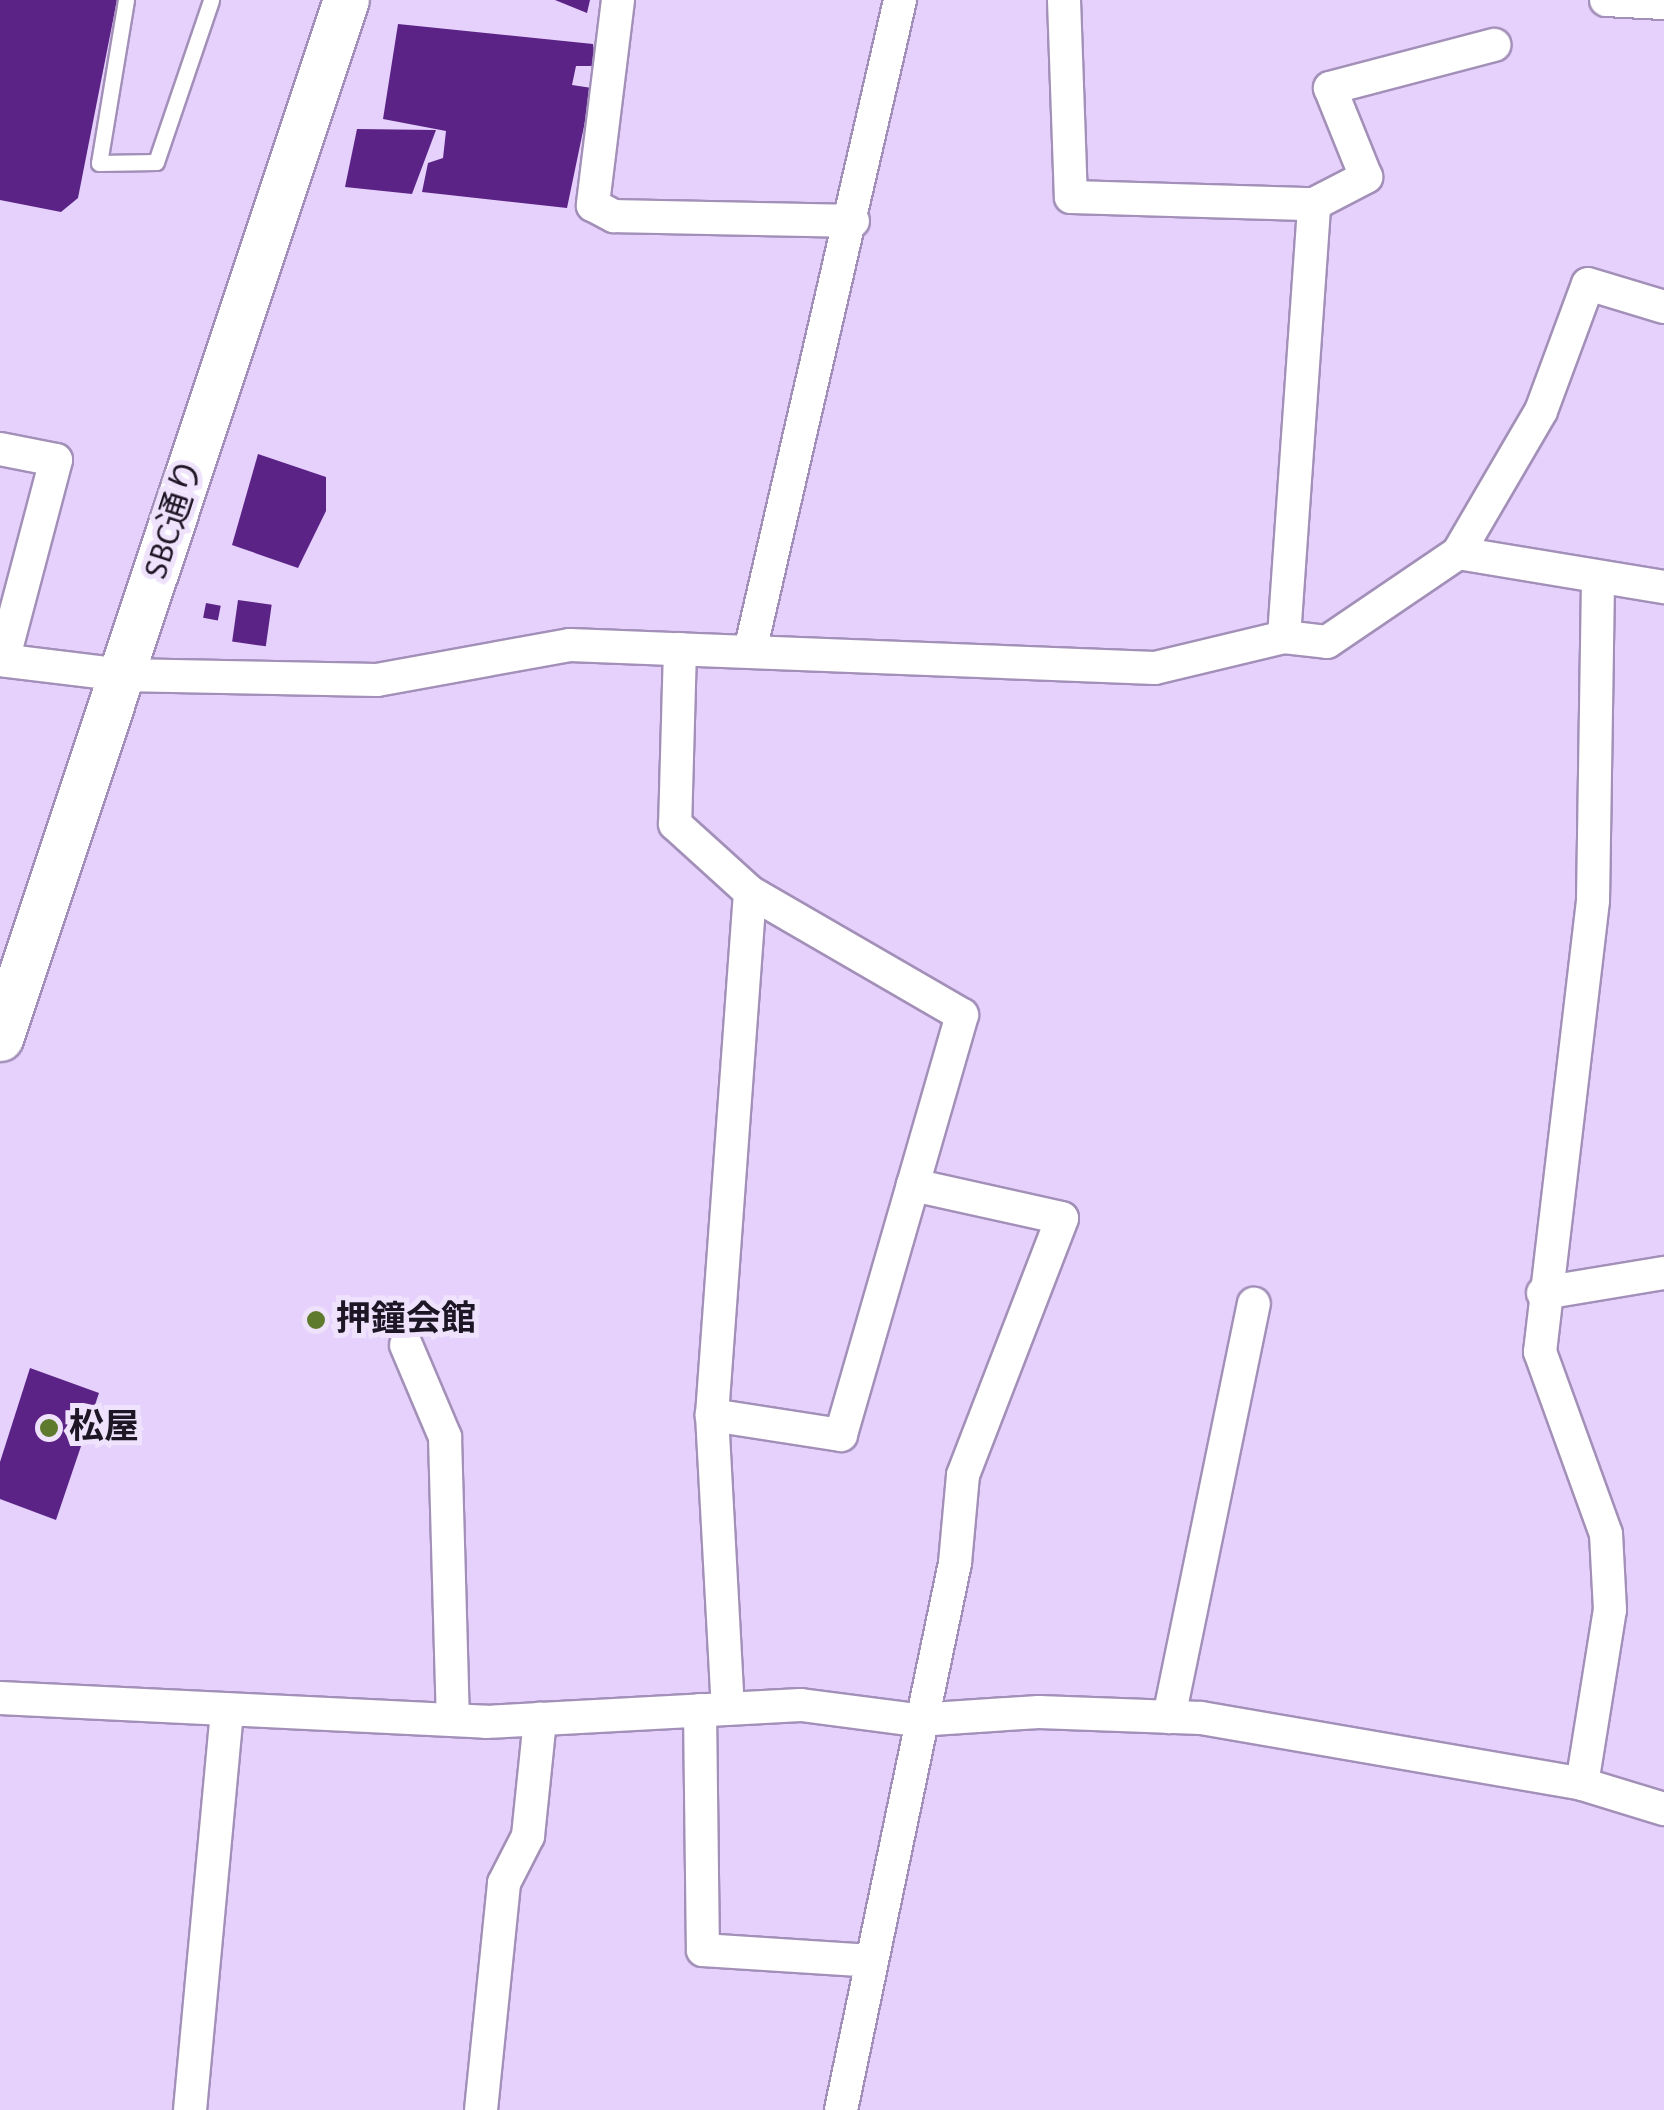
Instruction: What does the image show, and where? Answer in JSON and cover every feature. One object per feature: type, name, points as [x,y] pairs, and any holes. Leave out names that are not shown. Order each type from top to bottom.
[{"type":"street","name":"SBC通り","points":[[0,1038],[346,0]]},
{"type":"street","points":[[618,0],[593,205],[614,216],[853,221]]},
{"type":"street","points":[[750,651],[853,221],[900,0]]},
{"type":"street","points":[[1064,0],[1071,196],[1314,204],[1366,178],[1330,88],[1494,44]]},
{"type":"street","points":[[1606,0],[1664,3]]},
{"type":"street","points":[[1284,638],[1314,204]]},
{"type":"street","points":[[0,450],[56,460],[1,660],[122,675],[426,677],[570,644],[1155,668],[1284,638],[1327,642],[1458,553],[1542,411],[1588,284],[1664,307]]},
{"type":"street","points":[[1458,553],[1664,587]]},
{"type":"street","points":[[1582,1784],[1610,1610],[1606,1534],[1546,1380],[1543,1293],[1594,900],[1598,577]]},
{"type":"street","points":[[680,648],[675,824],[750,892],[962,1015],[841,1435],[712,1416]]},
{"type":"street","points":[[750,892],[712,1416],[714,1710],[703,1950],[870,1962]]},
{"type":"street","points":[[841,2110],[918,1720],[955,1564],[963,1475],[1062,1218],[912,1185]]},
{"type":"street","points":[[1543,1293],[1664,1273]]},
{"type":"street","points":[[1169,1717],[1254,1304]]},
{"type":"street","points":[[406,1345],[445,1437],[452,1719]]},
{"type":"street","points":[[0,1698],[452,1719],[540,1719],[801,1705],[918,1720],[1039,1712],[1169,1717],[1582,1784],[1664,1809]]},
{"type":"street","points":[[190,2110],[227,1710]]},
{"type":"street","points":[[481,2110],[504,1883],[528,1836],[540,1719]]},
{"type":"lane","points":[[126,0],[99,162],[156,162],[212,0]]},
{"type":"building","points":[[0,0],[117,0],[78,198],[61,212],[0,200]]},
{"type":"building","points":[[555,0],[590,0],[587,13]]},
{"type":"building","points":[[398,24],[593,44],[596,66],[576,66],[572,85],[592,88],[567,208],[422,192],[428,163],[443,158],[446,131],[383,119]]},
{"type":"building","points":[[357,129],[436,130],[412,194],[345,187]]},
{"type":"building","points":[[258,454],[326,477],[326,511],[298,568],[232,545]]},
{"type":"building","points":[[238,600],[272,605],[266,646],[232,642]]},
{"type":"building","points":[[206,603],[221,606],[218,621],[203,618]]},
{"type":"building","name":"松屋","points":[[30,1368],[99,1393],[56,1520],[0,1499],[0,1462]]},
{"type":"place","name":"押鐘会館","points":[[316,1320]]},
{"type":"place","name":"松屋","points":[[49,1428]]}]
